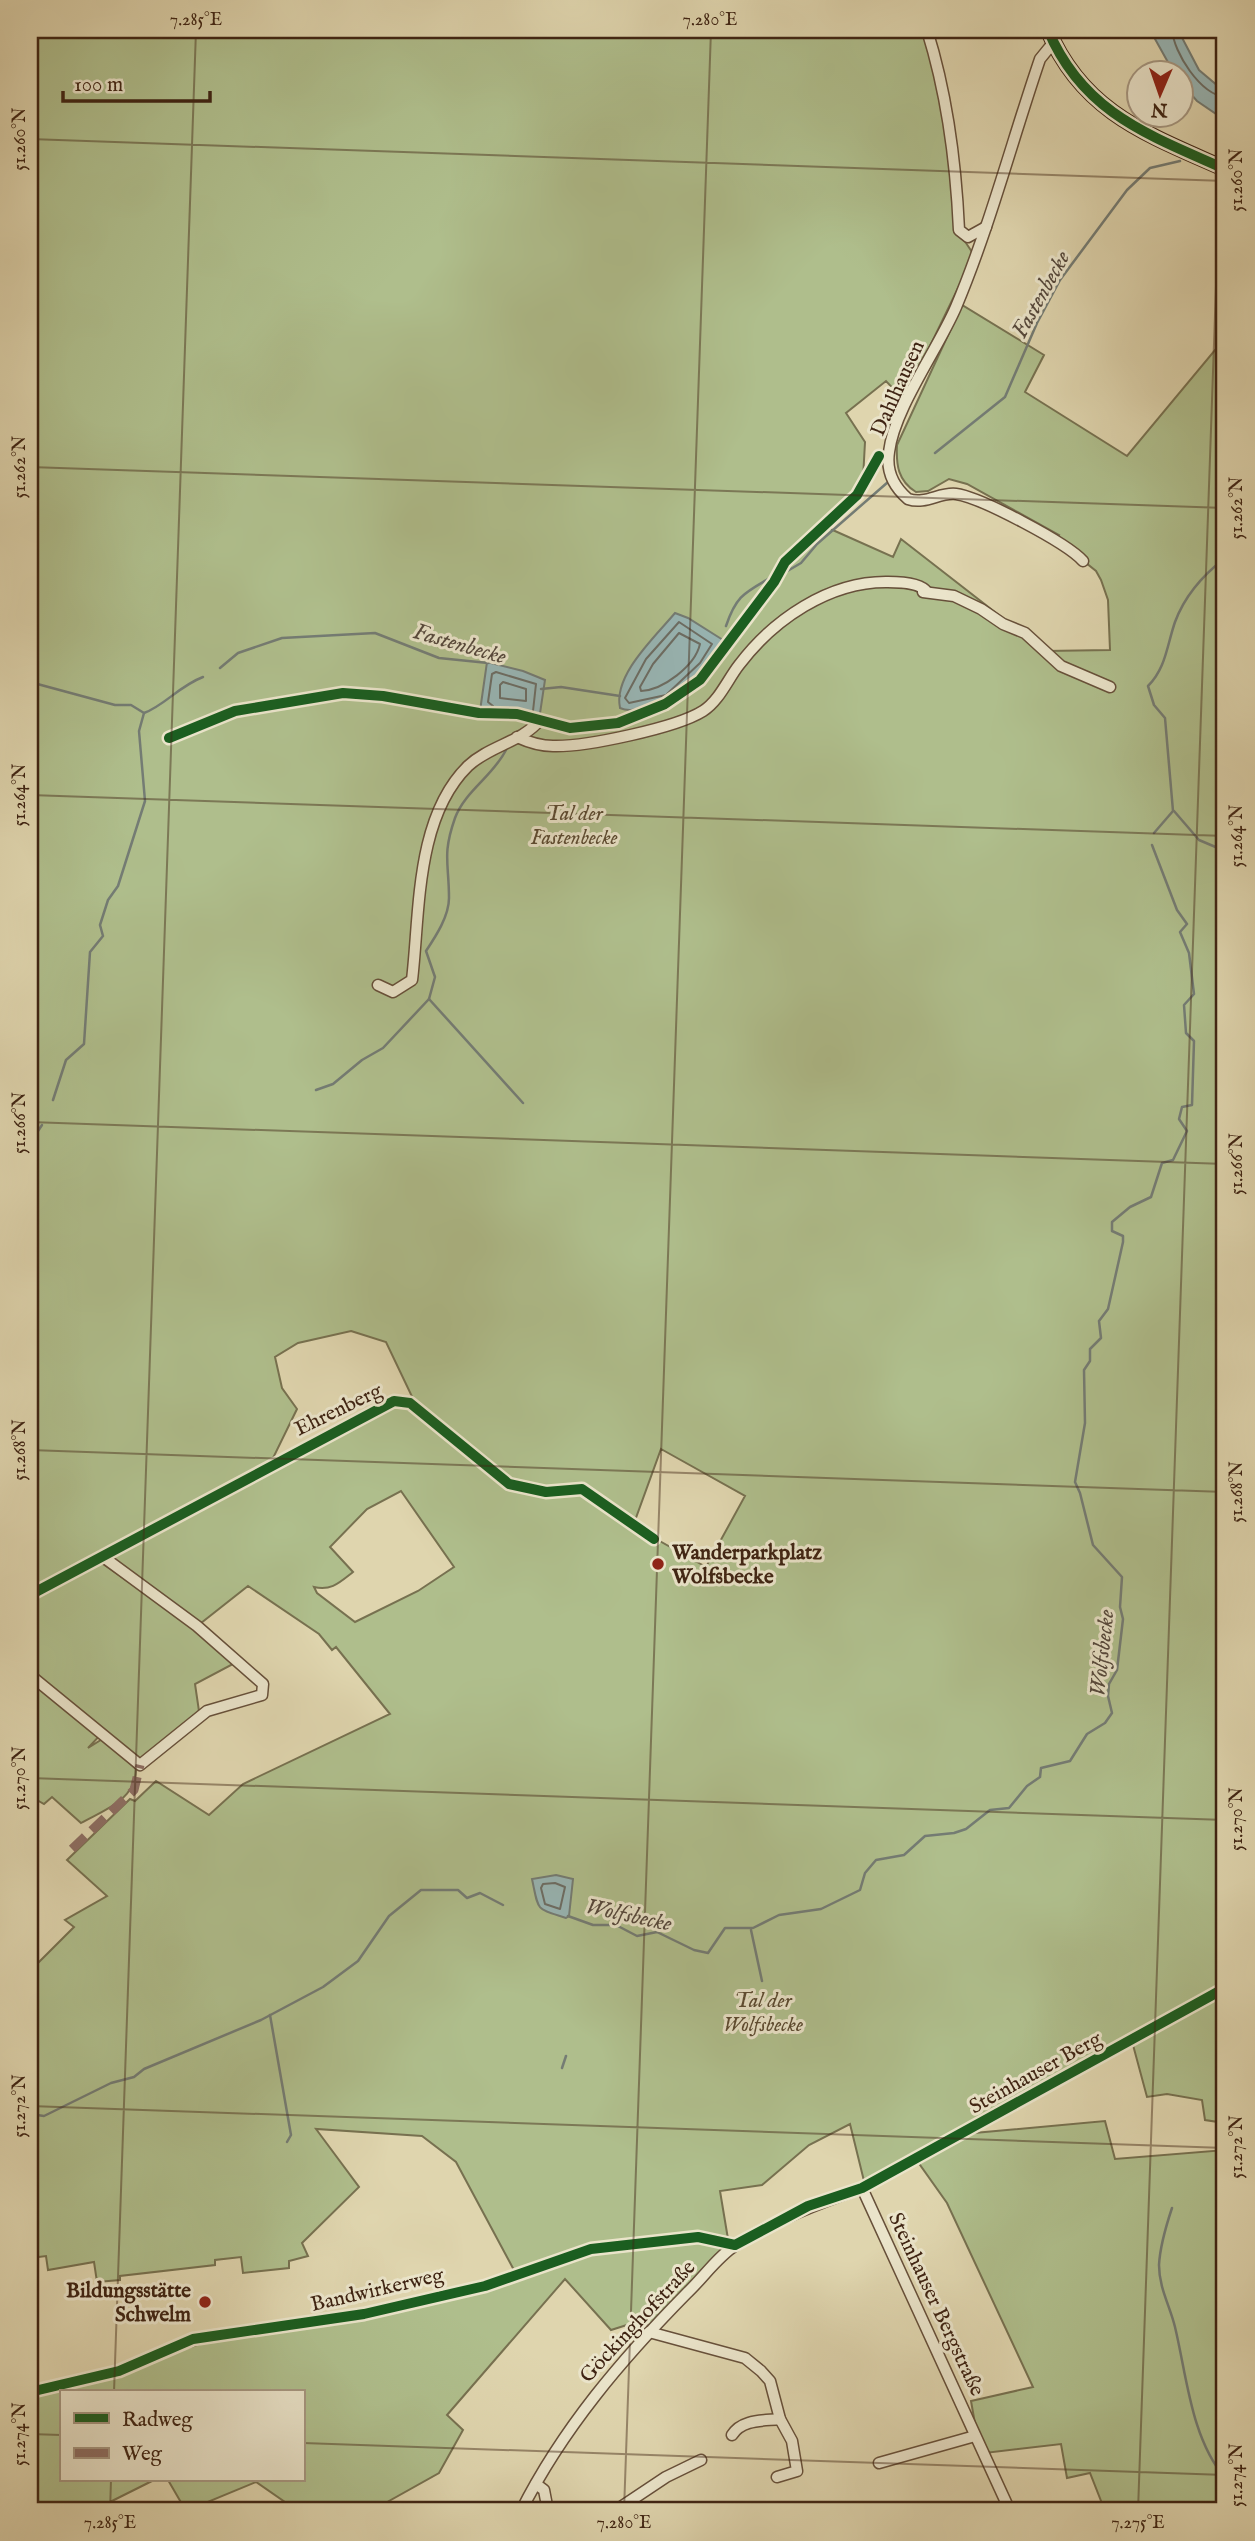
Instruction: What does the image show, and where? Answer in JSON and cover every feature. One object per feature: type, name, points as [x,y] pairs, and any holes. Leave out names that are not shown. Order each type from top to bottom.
[{"type":"main road","points":[[1051,36],[1075,79],[1113,114],[1225,169]]},
{"type":"street","points":[[927,30],[936,60],[957,182],[959,230],[968,237],[986,227]]},
{"type":"street","name":"Dahlhausen","points":[[1051,36],[1040,59],[986,227],[955,308],[894,435],[889,449],[890,474],[894,484],[908,499],[925,502],[947,494],[973,499],[1042,534],[1083,561]]},
{"type":"street","points":[[169,738],[235,711],[343,693],[383,696],[479,713],[517,714],[570,728],[618,723],[665,704],[689,689],[724,651],[742,621],[774,582],[785,562],[858,495],[879,456]]},
{"type":"street","points":[[517,737],[550,747],[578,746],[680,720],[704,711],[751,650],[796,610],[821,597],[871,582],[917,586],[925,592],[954,596],[981,609],[1003,624],[1025,633],[1061,667],[1110,687]]},
{"type":"street","points":[[378,985],[393,992],[412,980],[419,890],[435,828],[453,787],[469,765],[540,720]]},
{"type":"street","name":"Ehrenberg","points":[[30,1595],[394,1401],[410,1403],[509,1484],[546,1492],[582,1489],[654,1539]]},
{"type":"street","points":[[30,1675],[140,1765],[206,1711],[262,1695],[263,1684],[197,1626],[102,1556]]},
{"type":"street","name":"Steinhauser Berg","points":[[862,2188],[1225,1988]]},
{"type":"street","name":"Göckinghofstraße","points":[[521,2511],[578,2416],[649,2332],[735,2245],[808,2206],[862,2188]]},
{"type":"street","name":"Steinhauser Bergstraße","points":[[862,2188],[1010,2511]]},
{"type":"street","name":"Bandwirkerweg","points":[[30,2392],[119,2371],[193,2339],[365,2315],[485,2286],[591,2249],[698,2237],[735,2245]]},
{"type":"street","points":[[649,2332],[745,2358],[770,2381],[780,2419],[792,2441],[797,2471],[777,2477]]},
{"type":"street","points":[[732,2435],[738,2426],[750,2422],[780,2419]]},
{"type":"street","points":[[880,2463],[975,2436]]},
{"type":"street","points":[[615,2511],[666,2477],[701,2460]]},
{"type":"street","points":[[536,2484],[544,2490],[548,2511]]},
{"type":"green space","points":[[30,30],[927,30],[936,61],[958,231],[974,255],[904,400],[886,381],[846,413],[865,442],[863,479],[826,527],[893,557],[901,539],[1045,651],[1110,650],[1108,600],[1101,580],[1096,571],[1056,539],[1059,535],[967,484],[949,479],[928,491],[916,492],[905,483],[899,472],[897,445],[962,305],[1044,355],[1025,392],[1127,456],[1225,338],[1225,1982],[864,2181],[850,2124],[809,2145],[762,2185],[720,2191],[729,2245],[650,2325],[633,2323],[611,2330],[565,2279],[447,2415],[463,2430],[439,2473],[371,2511],[298,2511],[256,2482],[304,2482],[304,2390],[60,2390],[60,2482],[150,2482],[108,2503],[81,2511],[30,2511],[30,2396],[220,2338],[342,2321],[515,2272],[456,2162],[422,2136],[316,2129],[359,2187],[302,2243],[308,2256],[289,2261],[289,2268],[243,2273],[241,2257],[215,2260],[215,2265],[120,2276],[120,2280],[97,2282],[94,2262],[48,2270],[46,2256],[30,2258],[30,1971],[74,1927],[65,1920],[107,1896],[67,1860],[130,1799],[135,1801],[156,1781],[209,1815],[243,1784],[390,1714],[336,1647],[332,1650],[319,1634],[248,1586],[196,1627],[98,1557],[30,1593]],"holes":[[[351,1331],[386,1342],[417,1407],[388,1407],[275,1465],[273,1458],[297,1409],[282,1388],[275,1357],[298,1343]],[[661,1449],[745,1496],[706,1567],[633,1526]],[[401,1491],[454,1567],[418,1591],[355,1622],[317,1593],[314,1587],[330,1587],[353,1572],[330,1547],[367,1509]]]},
{"type":"green space","points":[[96,1563],[103,1564],[195,1628],[233,1664],[195,1684],[199,1711],[140,1761],[103,1732],[88,1748],[104,1738],[136,1769],[135,1780],[131,1789],[117,1803],[81,1823],[52,1797],[44,1804],[30,1796],[30,1598]]},
{"type":"green space","points":[[1225,1994],[1225,2123],[1205,2120],[1202,2100],[1167,2094],[1147,2097],[1133,2045]]},
{"type":"green space","points":[[1105,2121],[1115,2159],[1225,2150],[1225,2511],[1105,2511],[1090,2473],[1067,2478],[1061,2444],[985,2453],[977,2435],[971,2401],[1033,2387],[947,2203],[918,2162],[974,2133]]},
{"type":"green space","points":[[169,2482],[256,2482],[186,2511]]},
{"type":"water","points":[[1150,30],[1178,30],[1194,60],[1167,60]]},
{"type":"water","points":[[1196,64],[1225,92],[1225,120],[1197,101]]},
{"type":"water","points":[[675,613],[723,640],[692,682],[672,697],[640,709],[620,708],[620,695],[629,670]]},
{"type":"water","points":[[487,662],[545,680],[539,720],[480,711]]},
{"type":"water","points":[[556,1875],[573,1879],[569,1916],[566,1918],[543,1910],[536,1898],[532,1879]]},
{"type":"waterway","name":"Fastenbecke","points":[[935,453],[1005,397],[1037,323],[1060,280],[1127,190],[1150,168],[1180,161]]},
{"type":"waterway","name":"Fastenbecke","points":[[784,573],[801,563],[817,544],[888,482]]},
{"type":"waterway","name":"Wolfsbecke","points":[[1154,833],[1173,811],[1165,718],[1154,705],[1148,686],[1159,672],[1175,622],[1189,594],[1209,571],[1225,558]]},
{"type":"waterway","name":"Fastenbecke","points":[[726,626],[733,608],[742,596],[770,578]]},
{"type":"waterway","name":"Fastenbecke","points":[[220,668],[238,653],[282,638],[375,633],[439,658],[488,663]]},
{"type":"waterway","name":"Fastenbecke","points":[[30,682],[115,705],[131,705],[144,713],[203,677]]},
{"type":"waterway","name":"Fastenbecke","points":[[541,689],[561,687],[620,696]]},
{"type":"waterway","points":[[53,1100],[66,1060],[84,1044],[90,952],[103,936],[100,925],[108,900],[118,886],[145,801],[139,731],[144,713]]},
{"type":"waterway","points":[[506,750],[494,768],[465,800],[455,818],[447,850],[447,912],[426,951],[435,977],[429,999],[523,1103]]},
{"type":"waterway","points":[[1174,811],[1199,840],[1225,851]]},
{"type":"waterway","name":"Wolfsbecke","points":[[568,1916],[593,1925],[616,1925],[637,1936],[657,1932],[694,1950],[708,1953],[725,1928],[753,1928],[779,1915],[821,1909],[860,1890],[865,1873],[876,1860],[904,1855],[925,1836],[954,1833],[966,1829],[990,1810],[1009,1808],[1027,1786],[1040,1777],[1041,1768],[1070,1761],[1087,1734],[1105,1723],[1112,1713],[1108,1696],[1109,1684],[1117,1670],[1123,1619],[1120,1607],[1122,1577],[1093,1545],[1075,1482],[1085,1423],[1084,1370],[1090,1361],[1090,1349],[1101,1338],[1099,1321],[1108,1309],[1123,1242],[1123,1236],[1112,1231],[1112,1222],[1130,1207],[1151,1197],[1162,1163],[1173,1160],[1187,1131],[1179,1119],[1182,1107],[1192,1105],[1194,1041],[1186,1033],[1184,1005],[1194,994],[1189,953],[1180,932],[1187,924],[1177,910],[1152,845]]},
{"type":"waterway","points":[[316,1090],[333,1084],[362,1060],[383,1048],[429,999]]},
{"type":"waterway","points":[[30,1143],[42,1125]]},
{"type":"waterway","points":[[30,2114],[44,2116],[111,2083],[134,2077],[144,2069],[261,2020],[323,1987],[358,1961],[389,1916],[421,1890],[458,1890],[467,1898],[480,1893],[503,1905]]},
{"type":"waterway","points":[[751,1930],[762,1981]]},
{"type":"waterway","points":[[760,2004],[762,1997]]},
{"type":"waterway","points":[[270,2015],[291,2135],[287,2142]]},
{"type":"waterway","points":[[562,2068],[566,2056]]},
{"type":"waterway","points":[[1172,2208],[1161,2251],[1161,2281],[1175,2327],[1197,2426],[1225,2478]]},
{"type":"marked path","points":[[72,1849],[134,1790],[140,1765]]},
{"type":"cycle path","points":[[1048,30],[1080,82],[1099,101],[1145,132],[1225,169]]},
{"type":"cycle path","points":[[169,738],[235,711],[343,693],[383,696],[479,713],[517,714],[570,728],[618,723],[665,704],[700,680],[774,582],[785,562],[857,495],[879,456]]},
{"type":"cycle path","points":[[30,1595],[394,1401],[410,1403],[509,1484],[546,1492],[582,1489],[654,1539]]},
{"type":"cycle path","points":[[30,2392],[119,2371],[193,2339],[364,2314],[485,2286],[591,2249],[698,2237],[735,2245],[808,2206],[862,2188],[1225,1988]]},
{"type":"place","name":"Wanderparkplatz Wolfsbecke","points":[[658,1564]]},
{"type":"place","name":"Bildungsstätte Schwelm","points":[[205,2302]]},
{"type":"park label","name":"Tal der Fastenbecke","points":[[574,825]]},
{"type":"park label","name":"Tal der Wolfsbecke","points":[[763,2012]]}]
